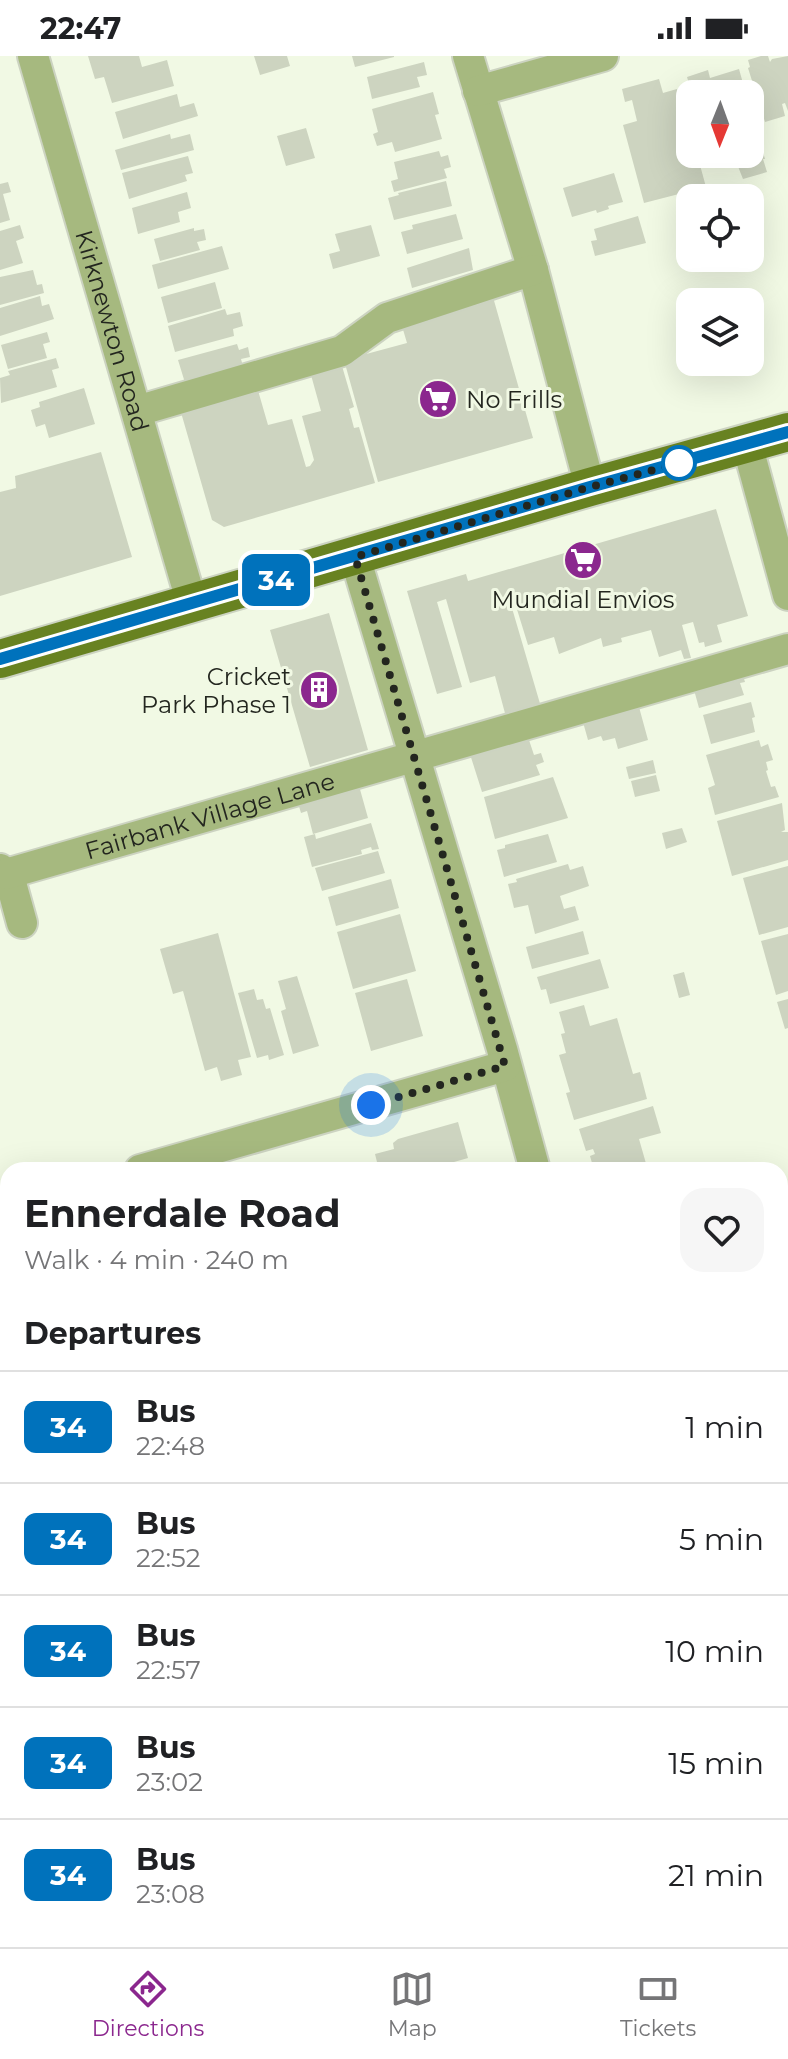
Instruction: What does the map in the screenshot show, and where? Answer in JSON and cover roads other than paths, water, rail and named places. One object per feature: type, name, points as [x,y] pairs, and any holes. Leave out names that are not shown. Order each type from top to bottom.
[{"type":"main road","points":[[0,659],[788,432]]},
{"type":"street","name":"Kirknewton Road","points":[[33,56],[192,604]]},
{"type":"street","points":[[468,56],[533,270],[590,487]]},
{"type":"street","points":[[478,91],[603,56]]},
{"type":"street","points":[[137,411],[342,351],[387,318],[533,270]]},
{"type":"street","points":[[747,444],[788,595]]},
{"type":"street","points":[[355,557],[533,1162]]},
{"type":"street","name":"Fairbank Village Lane","points":[[3,871],[416,757],[788,649]]},
{"type":"street","points":[[3,871],[22,923]]},
{"type":"street","points":[[168,1162],[505,1066]]},
{"type":"place","name":"No Frills","points":[[438,399]]},
{"type":"place","name":"Mundial Envios","points":[[583,560]]},
{"type":"place","name":"Cricket Park Phase 1","points":[[319,690]]}]
